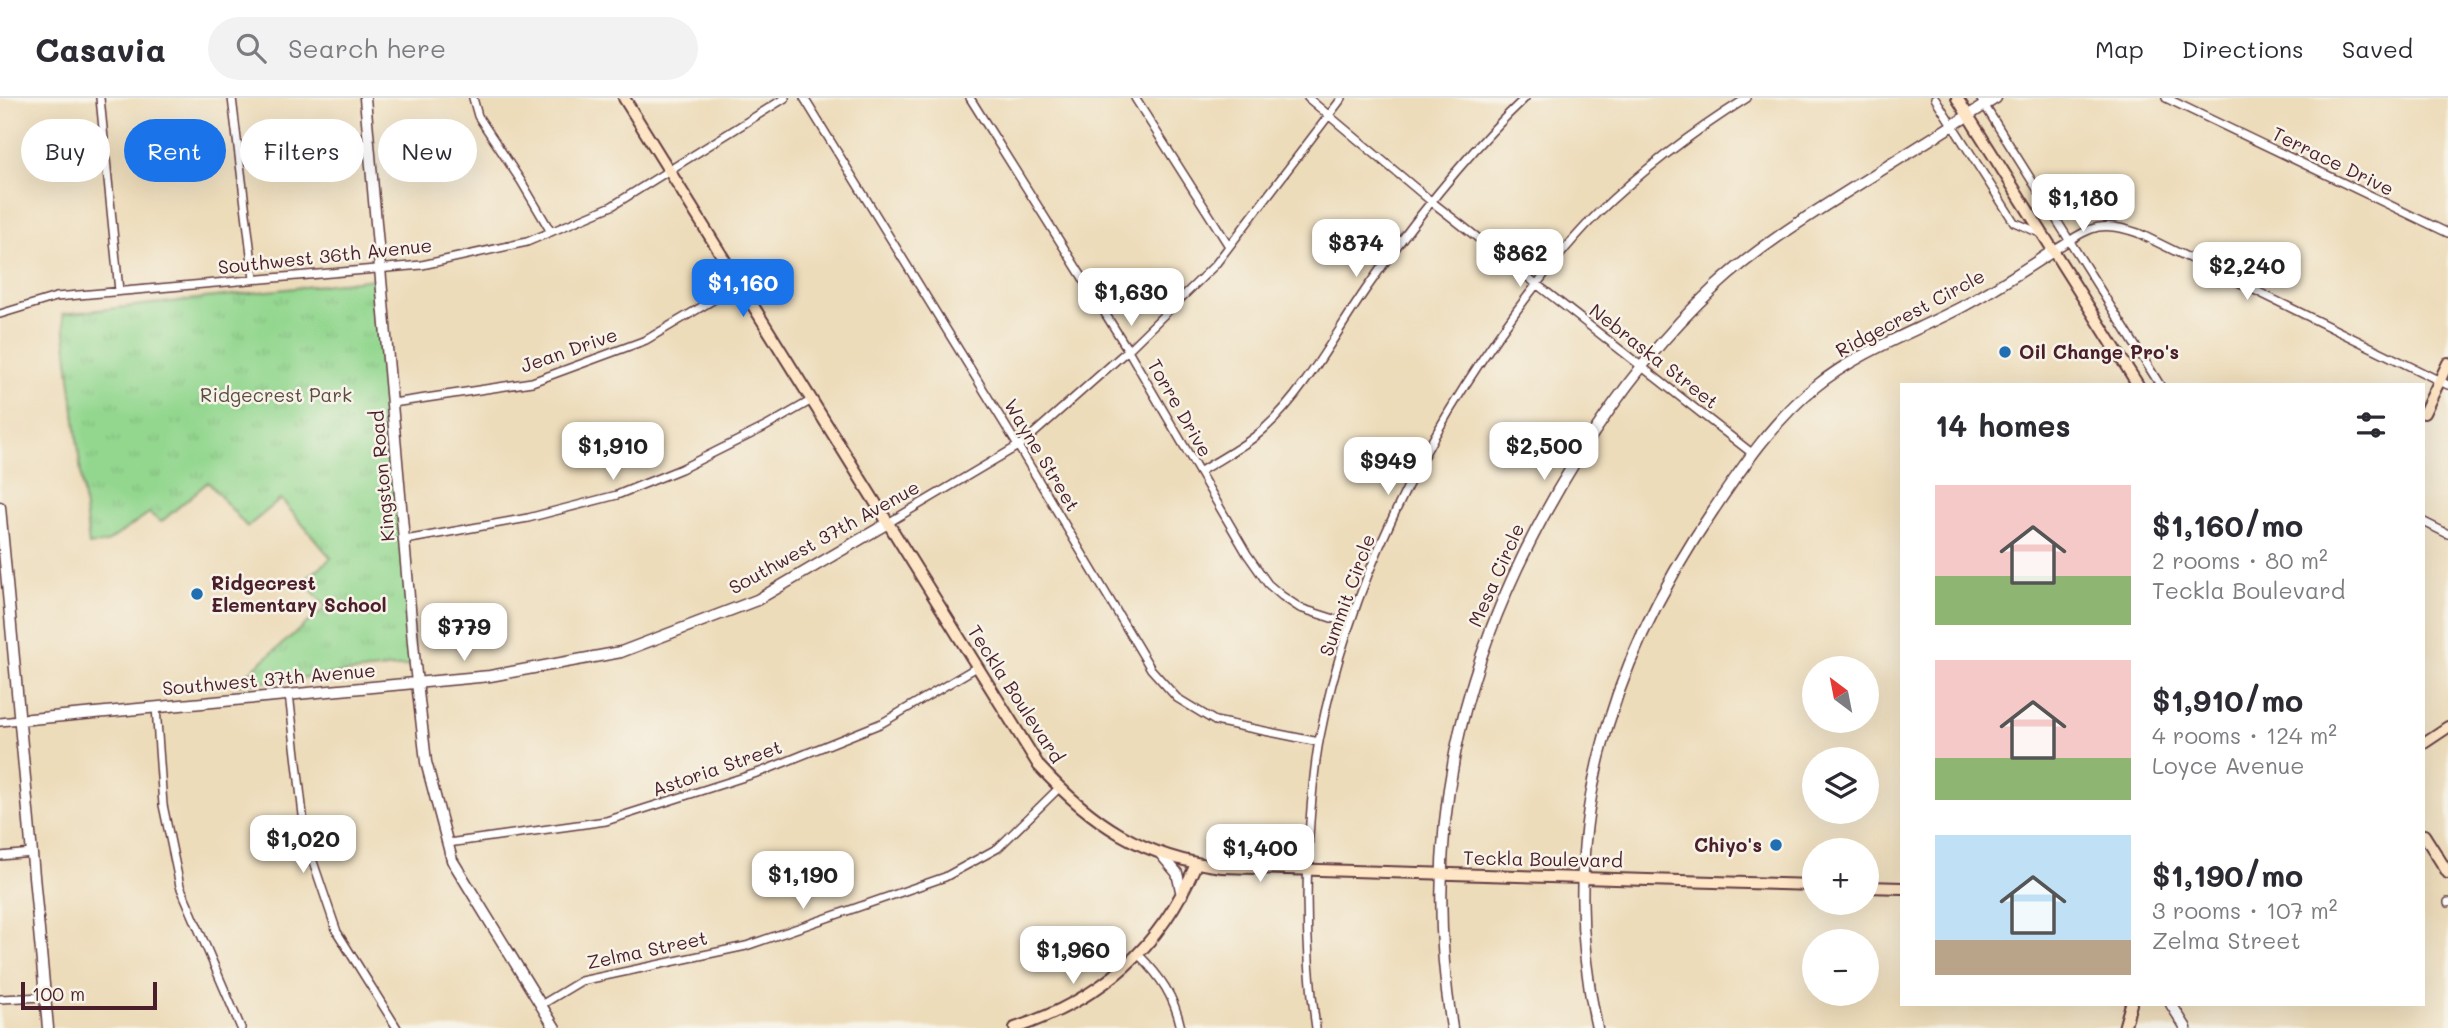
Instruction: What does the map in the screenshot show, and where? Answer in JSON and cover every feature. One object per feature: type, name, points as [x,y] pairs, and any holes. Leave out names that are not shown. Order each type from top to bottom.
[{"type":"main road","name":"Teckla Boulevard","points":[[624,98],[1039,766],[1089,815],[1112,831],[1135,844],[1196,864],[1240,868],[1802,884]]},
{"type":"main road","points":[[1957,98],[2137,383]]},
{"type":"main road","points":[[2425,412],[2444,383],[2448,363]]},
{"type":"main road","points":[[2425,742],[2448,727]]},
{"type":"main road","points":[[2425,837],[2448,873]]},
{"type":"main road","points":[[1015,1028],[1075,1003],[1124,969],[1164,923],[1182,895],[1196,864]]},
{"type":"main road","points":[[1879,887],[1900,888]]},
{"type":"main road","points":[[2124,1028],[2131,1006]]},
{"type":"street","points":[[100,98],[119,292]]},
{"type":"street","points":[[232,98],[254,279]]},
{"type":"street","name":"Kingston Road","points":[[365,98],[426,762],[452,860],[555,1028]]},
{"type":"street","points":[[473,98],[478,116],[551,232]]},
{"type":"street","name":"Southwest 36th Avenue","points":[[0,314],[56,297],[422,265],[527,242],[612,206],[785,98]]},
{"type":"street","name":"Wayne Street","points":[[804,98],[1018,446],[1151,669],[1177,698],[1214,721],[1319,742]]},
{"type":"street","name":"Torre Drive","points":[[970,98],[1128,351],[1247,554],[1268,584],[1300,608],[1350,624]]},
{"type":"street","points":[[1135,98],[1229,246]]},
{"type":"street","name":"Nebraska Street","points":[[1308,98],[1432,202],[1753,454]]},
{"type":"street","name":"Southwest 37th Avenue","points":[[0,722],[490,676],[621,652],[757,600],[1018,446],[1128,351],[1214,265],[1342,98]]},
{"type":"street","points":[[1199,472],[1249,442],[1290,403],[1372,280],[1432,202],[1478,145],[1525,98]]},
{"type":"street","name":"Summit Circle","points":[[1316,1028],[1306,908],[1319,742],[1350,624],[1380,546],[1424,455],[1474,370],[1536,284],[1596,215],[1634,180],[1673,148],[1747,98]]},
{"type":"street","points":[[1935,98],[2014,222],[2042,234]]},
{"type":"street","name":"Mesa Circle","points":[[1452,1028],[1442,946],[1441,874],[1448,781],[1468,695],[1503,599],[1551,500],[1614,402],[1685,316],[1757,251],[1968,116],[1982,102],[1996,98]]},
{"type":"street","name":"Terrace Drive","points":[[2166,98],[2448,233]]},
{"type":"street","points":[[1982,102],[2159,383]]},
{"type":"street","points":[[2053,251],[2101,226],[2116,225],[2138,233],[2444,383]]},
{"type":"street","name":"Ridgecrest Circle","points":[[1597,1028],[1584,949],[1582,876],[1595,770],[1611,711],[1629,663],[1680,562],[1753,454],[1783,417],[1814,388],[1870,350],[1975,300],[2053,251]]},
{"type":"street","name":"Jean Drive","points":[[393,403],[532,382],[646,340],[740,284]]},
{"type":"street","points":[[405,540],[528,518],[617,495],[681,469],[812,400]]},
{"type":"street","points":[[0,507],[3,581],[20,720],[48,1028]]},
{"type":"street","points":[[2425,522],[2448,534]]},
{"type":"street","name":"Astoria Street","points":[[448,843],[606,821],[763,771],[882,723],[977,667]]},
{"type":"street","points":[[289,694],[306,841],[337,932],[397,1028]]},
{"type":"street","points":[[156,707],[163,805],[180,886],[241,1028]]},
{"type":"street","name":"Zelma Street","points":[[541,1005],[581,981],[746,946],[945,877],[998,848],[1059,788]]},
{"type":"street","points":[[0,856],[32,853]]},
{"type":"street","points":[[1160,853],[1177,873],[1182,895]]},
{"type":"street","points":[[1138,954],[1157,972],[1167,987],[1175,1003],[1181,1028]]},
{"type":"street","points":[[0,999],[45,997]]},
{"type":"street","points":[[2173,1006],[2186,1028]]},
{"type":"green space","name":"Ridgecrest Park","points":[[374,279],[415,665],[234,685],[326,607],[304,581],[331,558],[281,499],[247,527],[208,482],[161,522],[149,513],[106,543],[89,545],[63,314]]},
{"type":"place","name":"Oil Change Pro's","points":[[2005,352]]},
{"type":"place","name":"Ridgecrest Elementary School","points":[[197,594]]},
{"type":"place","name":"Chiyo's","points":[[1776,845]]}]
